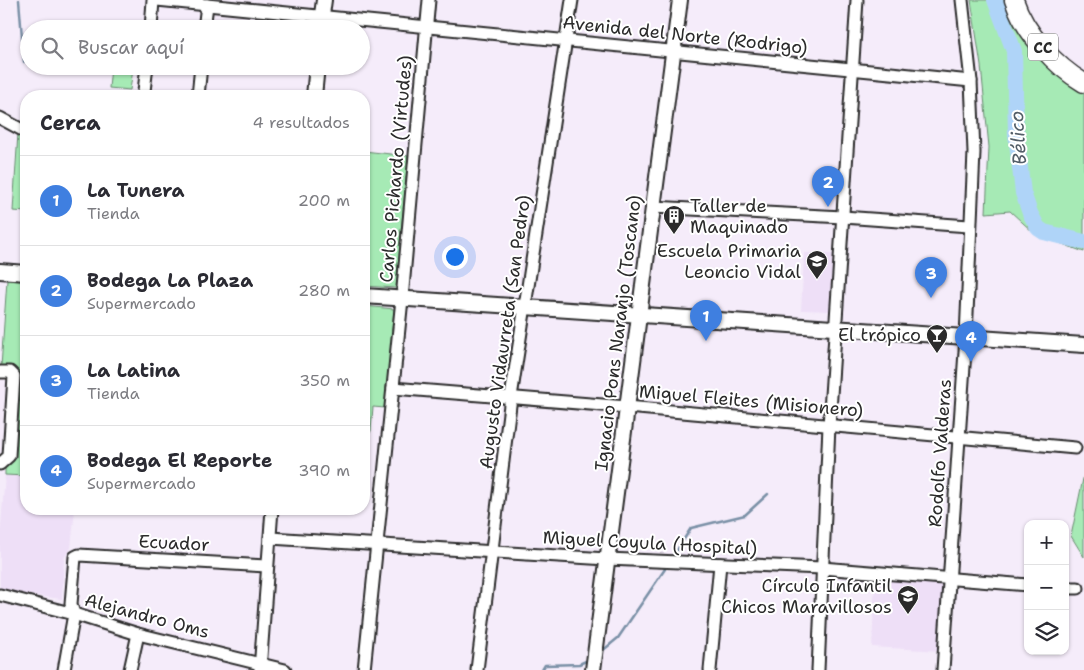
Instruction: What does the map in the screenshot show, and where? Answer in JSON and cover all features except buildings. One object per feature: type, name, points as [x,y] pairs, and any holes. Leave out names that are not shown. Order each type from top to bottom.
[{"type":"main road","name":"CC","points":[[1014,0],[1017,9],[1033,35],[1053,59],[1070,75],[1084,83]]},
{"type":"street","name":"Avenida del Norte (Rodrigo)","points":[[155,0],[207,5],[302,20]]},
{"type":"street","points":[[152,20],[155,0]]},
{"type":"street","points":[[321,20],[324,0]]},
{"type":"street","name":"Carlos Pichardo (Virtudes)","points":[[364,670],[402,299],[429,0]]},
{"type":"street","name":"Augusto Vidaurreta (San Pedro)","points":[[477,670],[511,397],[572,0]]},
{"type":"street","name":"Ignacio Pons Naranjo (Toscano)","points":[[592,670],[680,0]]},
{"type":"street","points":[[818,670],[829,426],[854,69],[857,0]]},
{"type":"street","name":"Rodolfo Valderas","points":[[943,670],[966,337],[969,226],[974,152],[971,81],[962,0]]},
{"type":"street","points":[[205,20],[207,5]]},
{"type":"street","name":"Avenida del Norte (Rodrigo)","points":[[370,25],[426,27],[971,81]]},
{"type":"street","points":[[144,90],[146,75]]},
{"type":"street","points":[[199,90],[200,75]]},
{"type":"street","points":[[315,90],[316,75]]},
{"type":"street","points":[[0,118],[20,129]]},
{"type":"street","points":[[653,206],[843,216],[969,226]]},
{"type":"street","points":[[0,271],[20,273]]},
{"type":"street","points":[[370,296],[1084,345]]},
{"type":"street","points":[[0,372],[10,372],[14,376],[4,460]]},
{"type":"street","name":"Miguel Fleites (Misionero)","points":[[393,388],[627,406],[1075,448]]},
{"type":"street","points":[[260,667],[272,515]]},
{"type":"street","name":"Miguel Coyula (Hospital)","points":[[270,538],[607,559],[822,568],[1024,585]]},
{"type":"street","name":"Ecuador","points":[[74,614],[72,604],[73,561],[79,555],[267,566]]},
{"type":"street","points":[[710,670],[720,564]]},
{"type":"street","points":[[1069,588],[1078,588]]},
{"type":"street","name":"Alejandro Oms","points":[[0,595],[260,667],[285,670]]},
{"type":"street","points":[[64,670],[74,614]]},
{"type":"street","points":[[130,670],[138,634]]},
{"type":"shaded area","name":"Escuela Primaria Leoncio Vidal","points":[[804,253],[833,254],[830,311],[801,310]]},
{"type":"shaded area","points":[[5,475],[20,476],[20,515],[74,515],[71,548],[64,558],[62,599],[0,591],[0,537]]},
{"type":"shaded area","name":"Círculo Infantil Chicos Maravillosos","points":[[875,579],[945,583],[941,651],[872,647]]},
{"type":"green space","points":[[971,0],[1009,0],[1084,89],[1084,252],[1035,234],[1010,211],[986,213],[989,147],[981,66]]},
{"type":"green space","points":[[110,75],[132,75],[130,90],[109,88]]},
{"type":"green space","points":[[18,133],[20,134],[20,212],[13,211]]},
{"type":"green space","points":[[370,152],[408,156],[396,288],[370,286]]},
{"type":"green space","points":[[7,280],[20,281],[20,376],[14,368],[1,367]]},
{"type":"green space","points":[[370,307],[394,309],[385,408],[373,407],[370,432]]},
{"type":"green space","points":[[20,376],[20,476],[5,475],[5,468],[13,458]]},
{"type":"green space","points":[[1084,474],[1084,557],[1071,536]]},
{"type":"waterway","points":[[19,0],[21,20]]},
{"type":"waterway","name":"Bélico","points":[[995,0],[1014,51],[1016,134],[1023,193],[1030,213],[1038,228],[1044,232],[1084,242]]},
{"type":"waterway","points":[[674,555],[691,528],[745,515],[768,494]]},
{"type":"waterway","points":[[601,652],[618,638],[665,569]]},
{"type":"waterway","points":[[542,670],[545,665],[579,664],[586,661]]},
{"type":"place","name":"Bodega La Plaza","points":[[828,207]]},
{"type":"place","name":"Taller de Maquinado","points":[[674,235]]},
{"type":"place","name":"Escuela Primaria Leoncio Vidal","points":[[817,280]]},
{"type":"place","name":"La Latina","points":[[931,298]]},
{"type":"place","name":"La Tunera","points":[[706,341]]},
{"type":"place","name":"El trópico","points":[[937,354]]},
{"type":"place","name":"Bodega El Reporte","points":[[971,362]]},
{"type":"place","name":"Círculo Infantil Chicos Maravillosos","points":[[908,615]]}]
